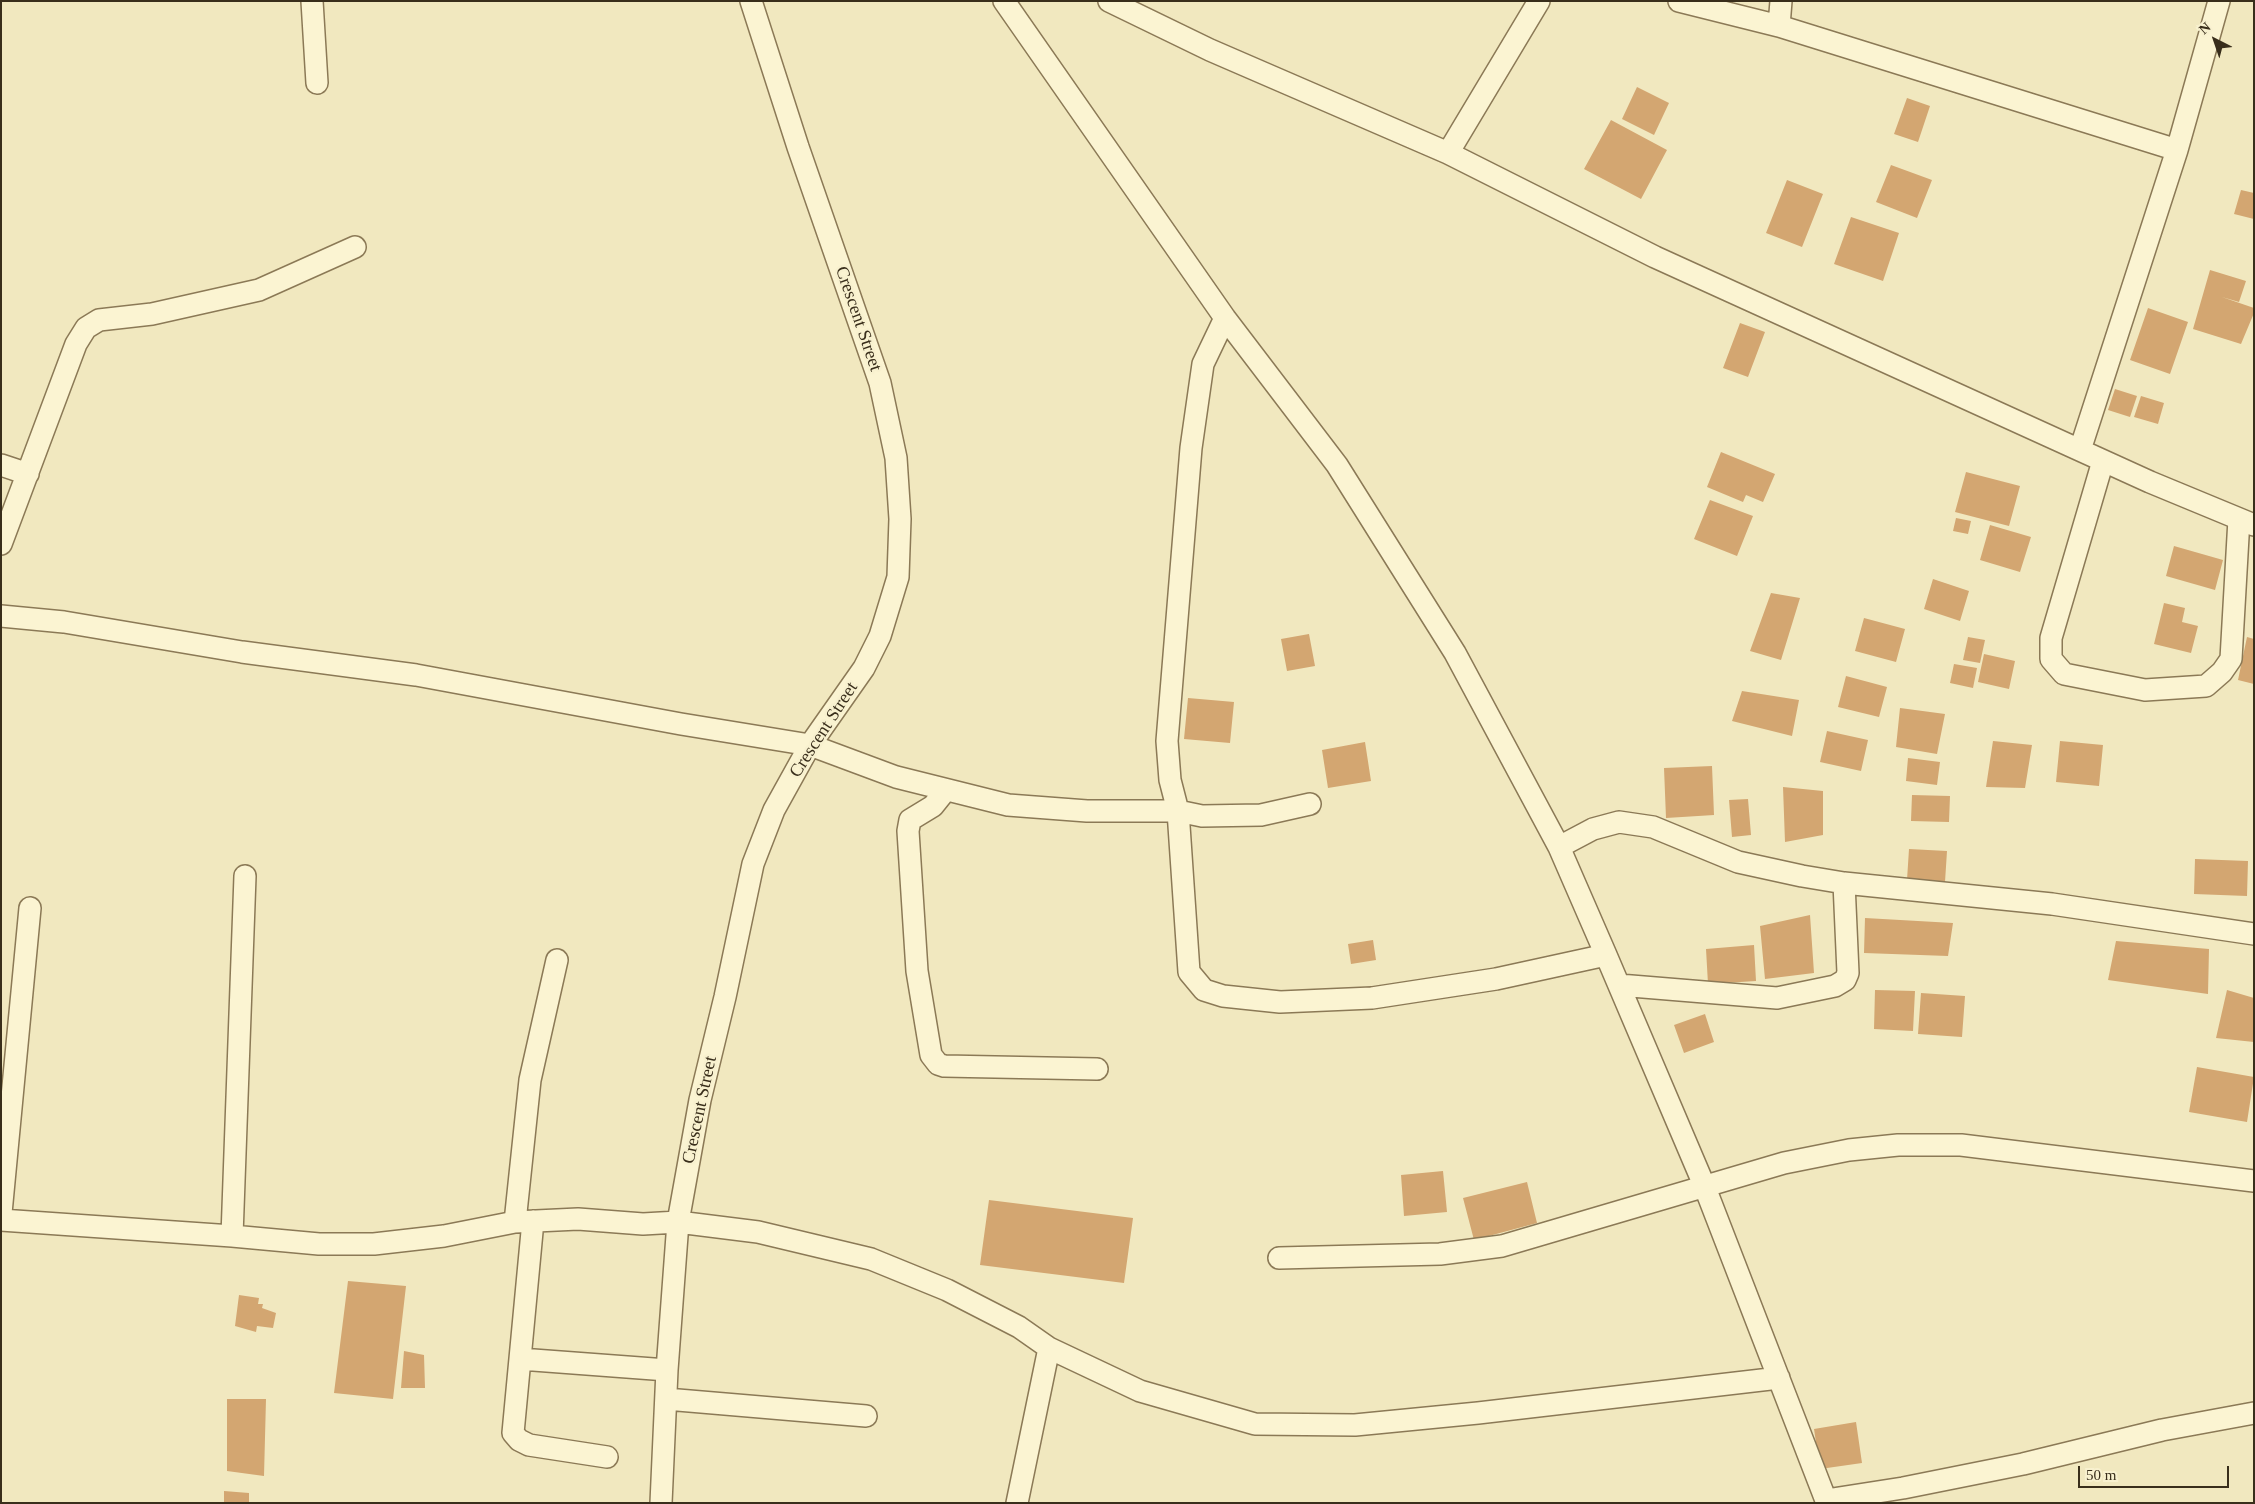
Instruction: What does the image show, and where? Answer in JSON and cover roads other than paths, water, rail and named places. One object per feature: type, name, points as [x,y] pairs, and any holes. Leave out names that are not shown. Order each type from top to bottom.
[{"type":"street","points":[[312,1],[317,83]]},
{"type":"street","name":"Crescent Street","points":[[661,1503],[667,1370],[678,1222],[700,1100],[725,997],[752,864],[774,810],[810,745],[864,668],[883,627],[898,577],[900,519],[896,458],[880,383],[798,147],[751,1]]},
{"type":"street","points":[[1004,1],[1226,318],[1347,481],[1455,653],[1559,847],[1704,1185],[1826,1502],[2023,1464],[2162,1430],[2254,1412]]},
{"type":"street","points":[[1109,1],[1210,50],[1448,153],[1655,257],[2103,461],[2246,522],[2232,659],[2222,672],[2206,686],[2145,690],[2064,674],[2052,659],[2051,638],[2103,461]]},
{"type":"street","points":[[1448,153],[1540,1]]},
{"type":"street","points":[[1679,1],[1779,26],[2177,150]]},
{"type":"street","points":[[1779,26],[1781,1]]},
{"type":"street","points":[[2080,450],[2177,150],[2218,1]]},
{"type":"street","points":[[1,544],[76,344],[86,328],[99,320],[114,316],[152,314],[259,290],[355,247]]},
{"type":"street","points":[[1226,318],[1203,364],[1191,448],[1167,741],[1170,780],[1178,811],[1189,972],[1204,990],[1223,996],[1280,1002],[1372,998],[1496,979],[1606,955]]},
{"type":"street","points":[[1,464],[28,474]]},
{"type":"street","points":[[1,616],[64,622],[242,652],[416,675],[681,724],[810,745],[896,777],[945,791],[1008,805],[1087,810],[1178,811],[1202,816],[1261,815],[1310,804]]},
{"type":"street","points":[[945,791],[933,806],[910,820],[908,831],[917,971],[931,1055],[938,1064],[944,1066],[1097,1069]]},
{"type":"street","points":[[1559,847],[1593,830],[1619,822],[1653,826],[1738,862],[1844,883],[2052,904],[2254,934]]},
{"type":"street","points":[[232,1236],[244,876]]},
{"type":"street","points":[[1619,985],[1777,998],[1835,986],[1845,980],[1848,973],[1844,883]]},
{"type":"street","points":[[1,1213],[30,908]]},
{"type":"street","points":[[557,960],[530,1080],[520,1359],[513,1433],[519,1440],[529,1445],[607,1457]]},
{"type":"street","points":[[1279,1258],[1440,1254],[1502,1246],[1784,1163],[1849,1150],[1898,1144],[1961,1145],[2254,1181]]},
{"type":"street","points":[[1,1220],[319,1244],[374,1244],[444,1236],[524,1222],[578,1218],[643,1224],[678,1222],[758,1232],[871,1259],[947,1290],[1019,1327],[1049,1348],[1140,1391],[1255,1424],[1355,1425],[1478,1413],[1779,1378]]},
{"type":"street","points":[[1017,1503],[1049,1348]]},
{"type":"street","points":[[520,1359],[667,1370]]},
{"type":"street","points":[[666,1399],[866,1416]]}]
